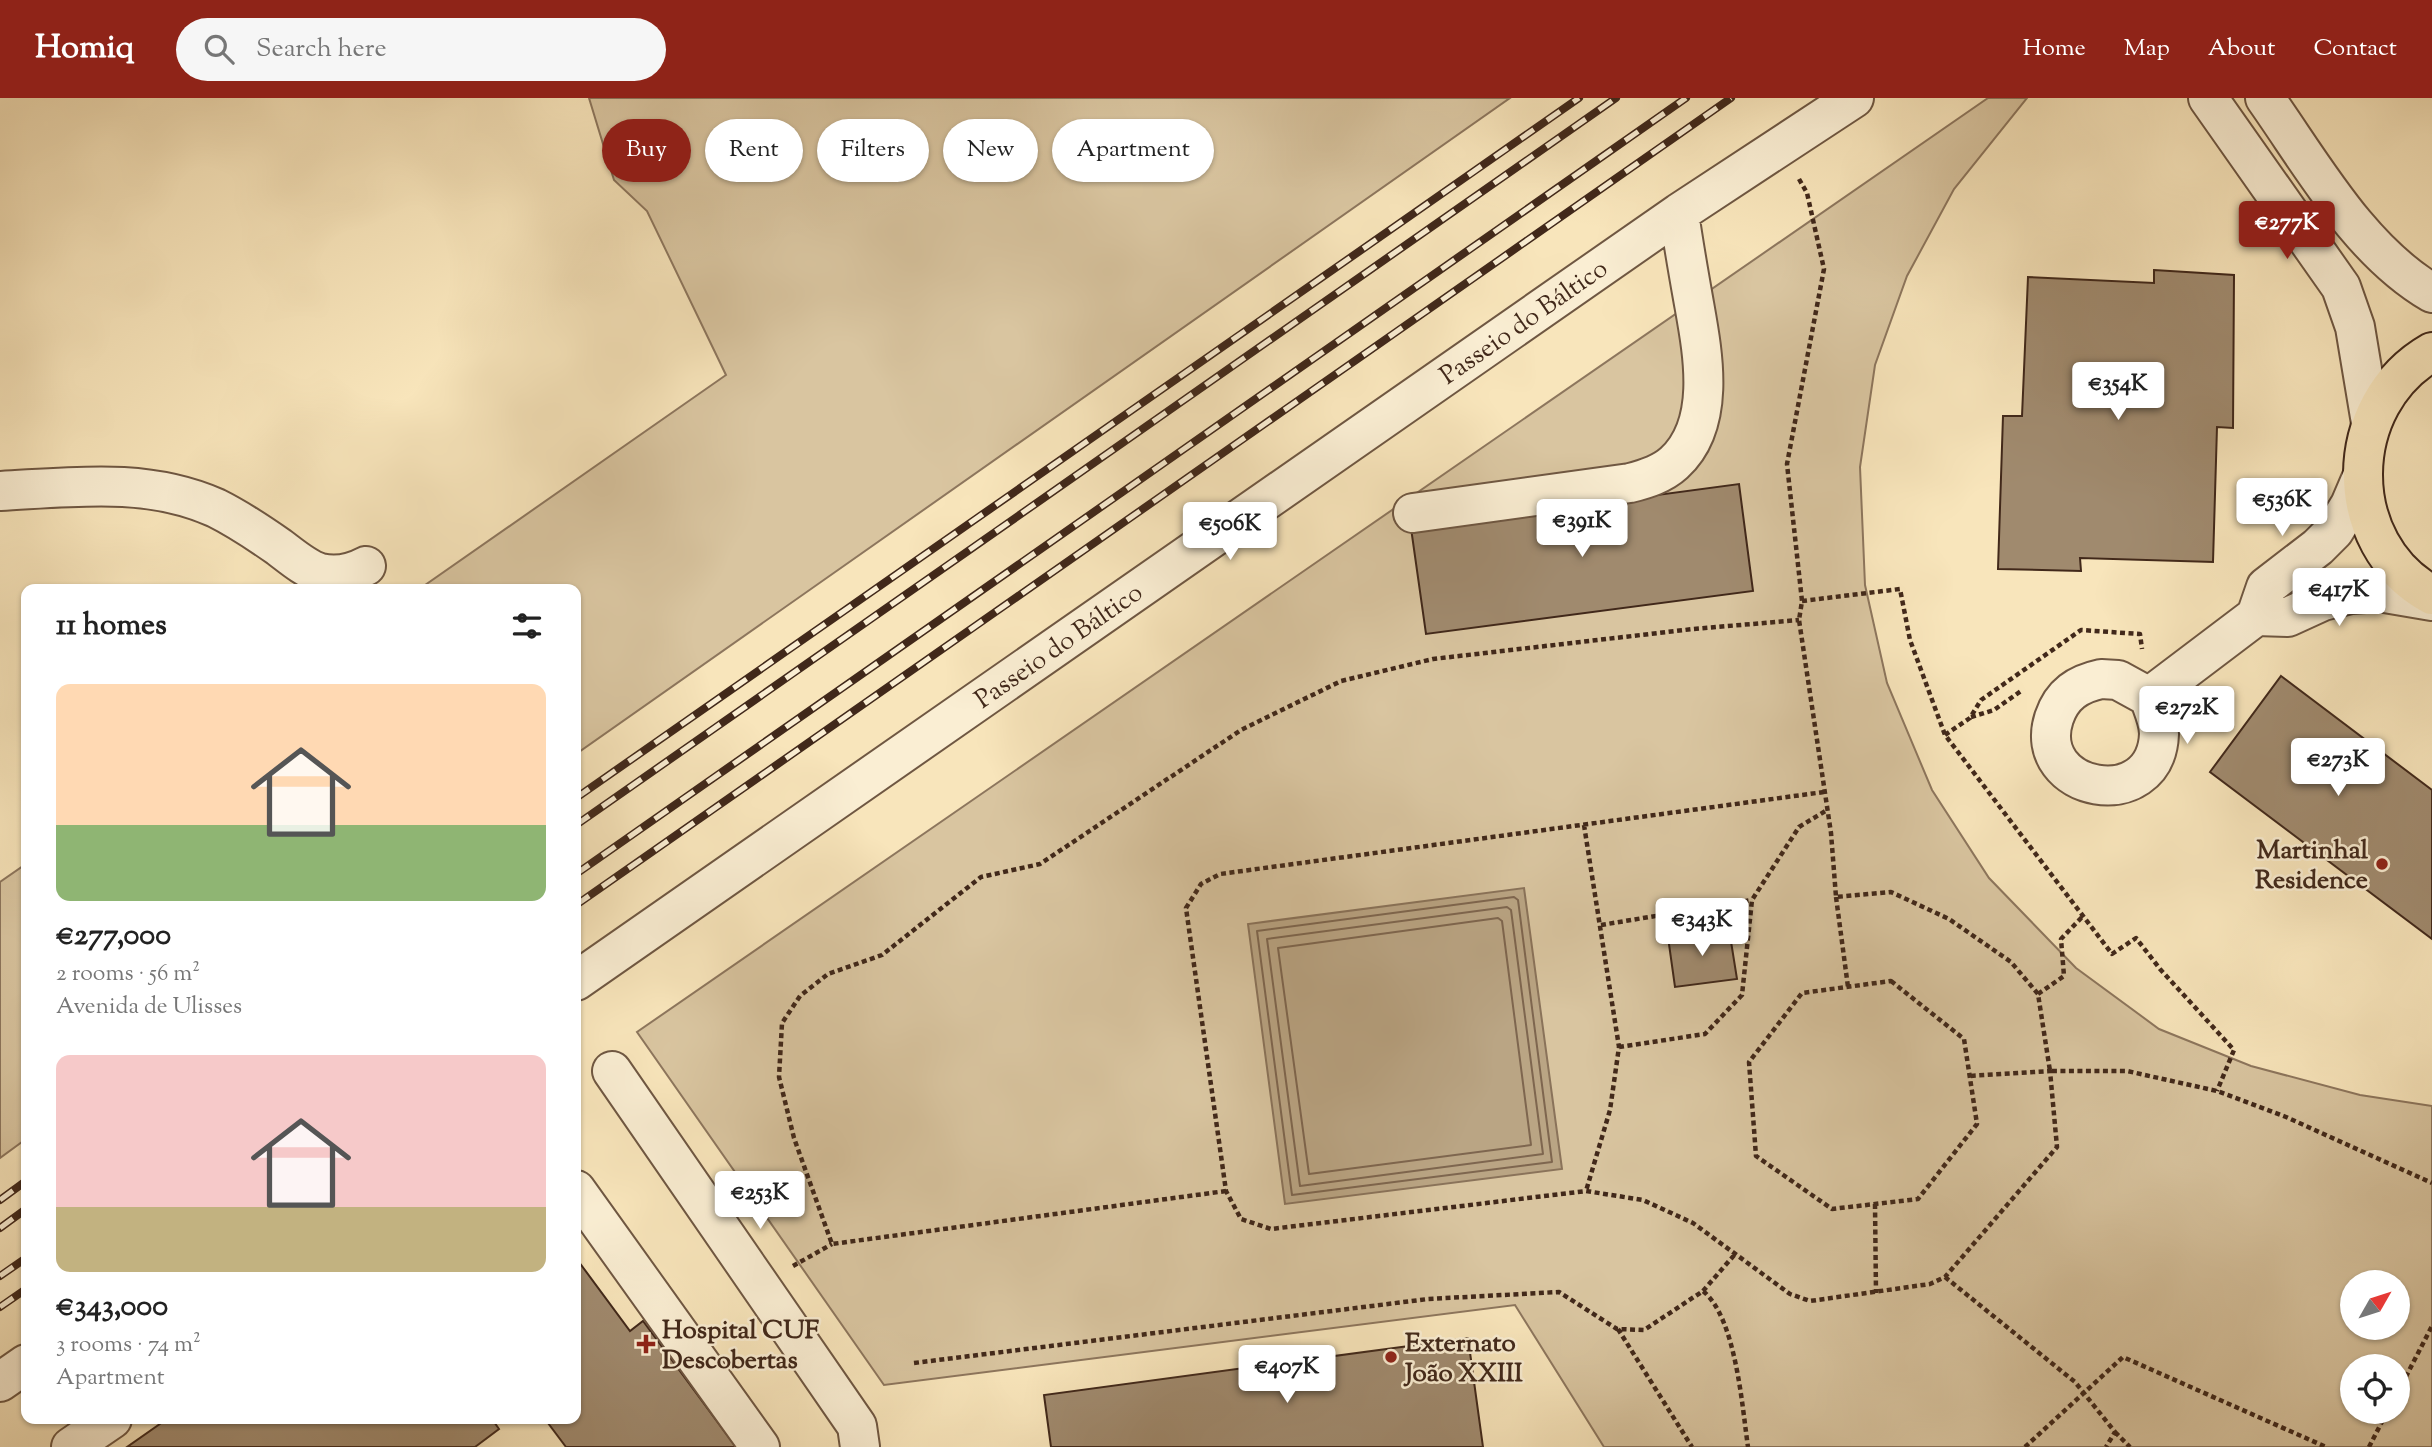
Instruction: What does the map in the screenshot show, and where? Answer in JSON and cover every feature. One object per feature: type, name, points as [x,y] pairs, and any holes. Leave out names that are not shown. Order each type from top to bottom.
[{"type":"main road","points":[[2432,352],[2421,358],[2401,377],[2384,398],[2371,423],[2364,450],[2362,477],[2366,505],[2375,531],[2388,555],[2406,576],[2432,595]]},
{"type":"street","name":"Passeio do Báltico","points":[[581,978],[1679,213],[1854,98]]},
{"type":"street","points":[[2208,98],[2341,287],[2355,327],[2371,423]]},
{"type":"street","points":[[2265,98],[2355,224],[2383,256],[2432,293]]},
{"type":"street","points":[[1413,513],[1630,483],[1661,472],[1675,462],[1695,431],[1701,410],[1704,369],[1679,213]]},
{"type":"street","points":[[2149,697],[2256,616],[2266,587],[2318,547],[2334,531],[2350,505],[2362,477]]},
{"type":"street","points":[[0,491],[110,486],[141,487],[176,494],[216,508],[253,528],[317,572],[351,574],[366,566]]},
{"type":"street","points":[[2256,616],[2288,617],[2323,601],[2351,594],[2379,592],[2432,601]]},
{"type":"street","points":[[612,1071],[859,1436]]},
{"type":"street","points":[[581,1197],[760,1447]]},
{"type":"street","points":[[0,1382],[21,1367]]},
{"type":"street","points":[[71,1447],[104,1424]]},
{"type":"path","points":[[1779,145],[1807,193],[1824,269],[1787,464],[1802,601],[1799,620],[1827,810],[1848,987]]},
{"type":"path","points":[[1802,601],[1900,589],[1910,640],[1945,735],[2112,954],[2136,938],[2160,969],[2234,1049],[2217,1090]]},
{"type":"path","points":[[1226,1191],[832,1244],[794,1138],[779,1077],[782,1023],[800,996],[828,974],[882,955],[981,877],[1040,864],[1241,730],[1341,681],[1433,659],[1693,629],[1799,620]]},
{"type":"path","points":[[1970,718],[1981,700],[2081,630],[2140,634],[2143,654]]},
{"type":"path","points":[[1945,735],[1970,718],[1994,710]]},
{"type":"path","points":[[1824,792],[1220,874],[1200,884],[1186,908],[1226,1191],[1241,1219],[1271,1229],[1586,1191],[1643,1200],[1693,1223],[1790,1294],[1810,1301],[1930,1284],[1945,1277],[2057,1147],[2050,1071],[2038,994],[2011,962],[1949,919],[1891,892],[1836,897]]},
{"type":"path","points":[[1619,1047],[1704,1034],[1742,995],[1752,900],[1800,827],[1827,810]]},
{"type":"path","points":[[1584,825],[1619,1047],[1610,1110],[1586,1191]]},
{"type":"path","points":[[1601,925],[1752,900]]},
{"type":"path","points":[[2038,994],[2064,976],[2061,939],[2084,915]]},
{"type":"path","points":[[1891,981],[1964,1039],[1969,1076],[1977,1124],[1918,1199],[1832,1209],[1756,1156],[1749,1062],[1802,993],[1891,981]]},
{"type":"path","points":[[1969,1076],[2050,1071],[2127,1071],[2217,1090],[2286,1117],[2432,1183]]},
{"type":"path","points":[[1875,1204],[1876,1293]]},
{"type":"path","points":[[1617,1329],[1644,1330],[1703,1291],[1736,1254]]},
{"type":"path","points":[[1945,1277],[2075,1382],[2130,1447]]},
{"type":"path","points":[[1703,1291],[1712,1298],[1734,1350],[1748,1447]]},
{"type":"path","points":[[914,1363],[1428,1299],[1559,1292],[1617,1329],[1692,1447]]},
{"type":"path","points":[[2410,1369],[2432,1326]]},
{"type":"path","points":[[2025,1447],[2123,1357],[2326,1447]]},
{"type":"path","points":[[2369,1447],[2381,1424]]},
{"type":"path","points":[[2106,1447],[2115,1432]]},
{"type":"shaded area","points":[[589,98],[1510,98],[581,750],[581,584],[427,584],[726,375],[647,211],[616,182],[691,182],[691,119],[602,119],[602,141]]},
{"type":"shaded area","points":[[1988,98],[2027,98],[1954,189],[1907,276],[1875,365],[1860,467],[1865,585],[1887,683],[1932,790],[1989,878],[2076,968],[2159,1029],[2251,1066],[2360,1095],[2432,1106],[2432,1447],[1604,1447],[1515,1305],[884,1385],[637,1032]]},
{"type":"shaded area","points":[[21,867],[21,1143],[0,1158],[0,882]]},
{"type":"water","points":[[1524,888],[1562,1169],[1285,1204],[1248,924]]},
{"type":"building","points":[[2154,270],[2234,275],[2233,428],[2217,427],[2213,562],[2080,558],[2081,571],[1998,569],[2003,416],[2022,416],[2028,277],[2154,283]]},
{"type":"building","points":[[1739,484],[1753,591],[1426,634],[1411,528]]},
{"type":"building","name":"Martinhal Residence","points":[[2281,676],[2432,790],[2432,939],[2210,772]]},
{"type":"building","points":[[1729,929],[1737,979],[1675,987],[1668,937]]},
{"type":"building","points":[[581,1265],[630,1331],[643,1321],[736,1447],[566,1447],[549,1424],[581,1424]]},
{"type":"building","name":"Externato João XXIII","points":[[1468,1338],[1483,1447],[1051,1447],[1044,1395]]},
{"type":"building","points":[[160,1424],[496,1424],[499,1429],[475,1447],[127,1447]]},
{"type":"railway","points":[[581,795],[1579,98]]},
{"type":"railway","points":[[581,822],[1616,98]]},
{"type":"railway","points":[[581,871],[1686,98]]},
{"type":"railway","points":[[581,902],[1731,98]]},
{"type":"railway","points":[[0,1200],[21,1185]]},
{"type":"railway","points":[[0,1228],[21,1213]]},
{"type":"railway","points":[[0,1276],[21,1261]]},
{"type":"railway","points":[[0,1307],[21,1292]]},
{"type":"place","name":"Martinhal Residence","points":[[2382,864]]},
{"type":"place","name":"Hospital CUF Descobertas","points":[[646,1344]]},
{"type":"place","name":"Externato João XXIII","points":[[1391,1357]]}]
